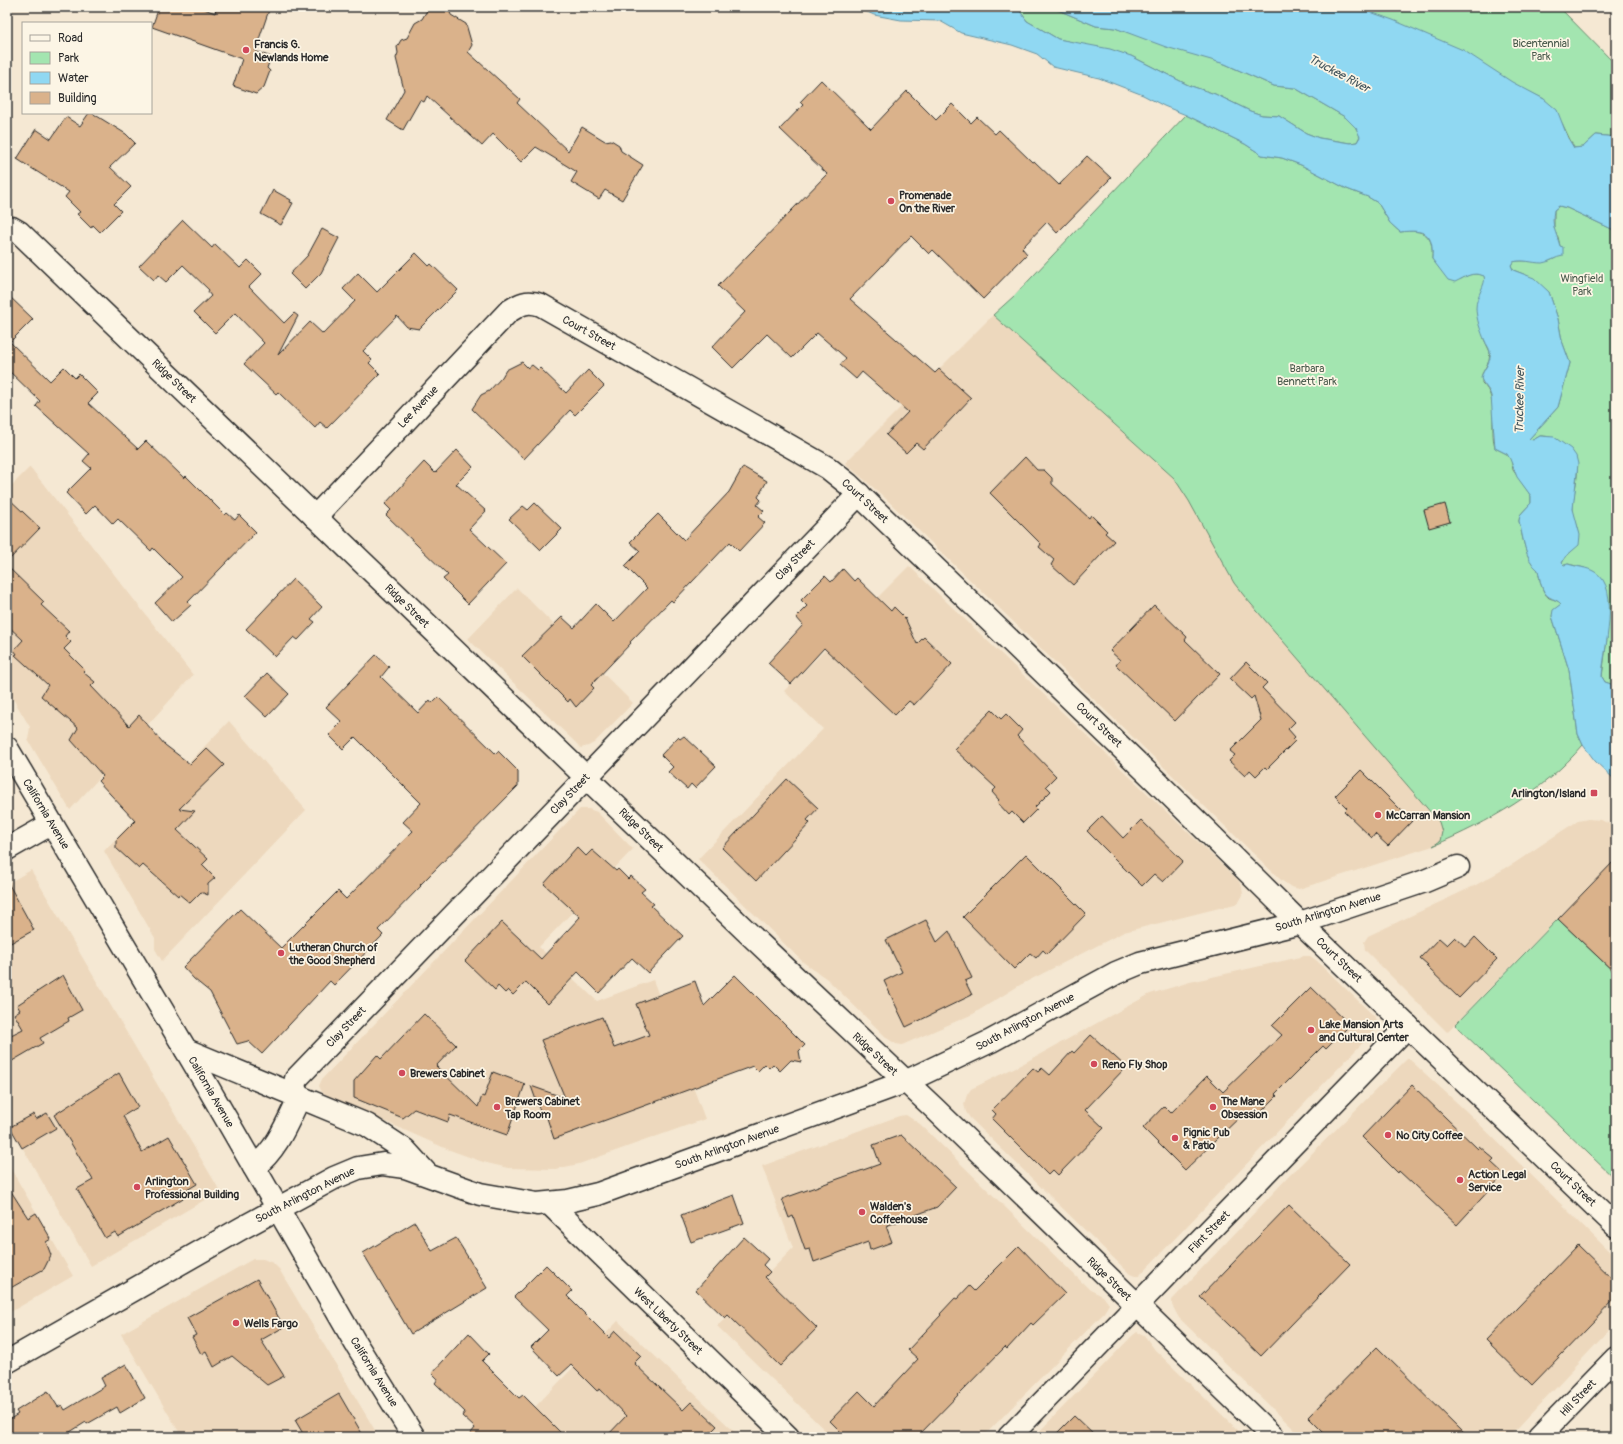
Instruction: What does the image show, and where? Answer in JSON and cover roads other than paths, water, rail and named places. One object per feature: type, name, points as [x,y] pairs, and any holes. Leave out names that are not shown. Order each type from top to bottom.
[{"type":"street","name":"Ridge Street","points":[[7,227],[20,232],[1273,1437]]},
{"type":"street","name":"Court Street","points":[[525,303],[532,302],[541,305],[795,449],[828,468],[859,494],[1156,781],[1300,923],[1616,1226]]},
{"type":"street","name":"Lee Avenue","points":[[315,517],[508,312],[525,303]]},
{"type":"street","name":"Clay Street","points":[[300,1098],[294,1087],[296,1079],[859,494]]},
{"type":"street","name":"California Avenue","points":[[7,748],[186,1050],[356,1344],[414,1437]]},
{"type":"street","points":[[7,850],[51,824]]},
{"type":"street","name":"South Arlington Avenue","points":[[7,1362],[278,1208],[358,1168],[383,1164],[405,1167],[480,1194],[508,1200],[550,1204],[598,1194],[905,1082],[991,1041],[1116,973],[1140,963],[1300,923],[1425,881],[1458,867]]},
{"type":"street","name":"Flint Street","points":[[1009,1437],[1408,1026]]},
{"type":"street","points":[[186,1050],[367,1125],[386,1136],[405,1150],[428,1175]]},
{"type":"street","points":[[254,1167],[266,1158],[274,1146],[300,1098]]},
{"type":"street","name":"West Liberty Street","points":[[550,1204],[788,1437]]},
{"type":"street","name":"Hill Street","points":[[1539,1437],[1616,1358]]},
{"type":"water","name":"Truckee River","points":[[856,7],[1017,7],[1027,21],[1058,39],[1110,49],[1131,56],[1188,85],[1215,94],[1250,111],[1262,115],[1279,116],[1306,133],[1319,138],[1350,143],[1357,142],[1360,137],[1356,128],[1345,117],[1295,88],[1274,86],[1225,64],[1166,47],[1115,28],[1096,26],[1051,7],[1356,7],[1393,20],[1463,50],[1512,82],[1544,99],[1557,110],[1568,138],[1574,148],[1583,147],[1596,135],[1616,137],[1616,231],[1567,208],[1559,206],[1554,210],[1553,221],[1560,246],[1563,247],[1563,256],[1557,257],[1548,262],[1542,263],[1520,261],[1513,262],[1511,265],[1513,270],[1534,278],[1549,292],[1558,319],[1562,341],[1570,363],[1558,407],[1529,439],[1533,440],[1540,436],[1554,437],[1571,449],[1576,456],[1578,464],[1573,509],[1580,535],[1579,545],[1565,557],[1562,563],[1564,565],[1568,564],[1592,570],[1603,580],[1608,592],[1609,621],[1602,677],[1605,682],[1611,684],[1616,699],[1616,781],[1595,761],[1583,745],[1578,734],[1569,670],[1552,616],[1553,610],[1561,604],[1546,595],[1544,592],[1538,570],[1527,554],[1519,521],[1520,515],[1531,503],[1531,496],[1517,477],[1507,454],[1495,448],[1491,396],[1481,378],[1489,362],[1490,352],[1480,329],[1476,312],[1476,303],[1484,283],[1484,276],[1472,274],[1455,282],[1448,280],[1432,259],[1431,243],[1429,238],[1422,232],[1400,232],[1390,223],[1378,203],[1301,165],[1282,158],[1262,155],[1245,144],[1143,95],[1099,78],[1053,67],[1037,54],[1012,45],[961,33],[940,21],[901,20],[874,15]]},
{"type":"place","name":"Francis G. Newlands Home","points":[[246,50]]},
{"type":"place","name":"Promenade On the River","points":[[891,201]]},
{"type":"place","name":"Arlington/Island","points":[[1594,793]]},
{"type":"place","name":"McCarran Mansion","points":[[1378,815]]},
{"type":"place","name":"Lutheran Church of the Good Shepherd","points":[[281,953]]},
{"type":"place","name":"Lake Mansion Arts and Cultural Center","points":[[1311,1030]]},
{"type":"place","name":"Reno Fly Shop","points":[[1094,1064]]},
{"type":"place","name":"Brewers Cabinet","points":[[402,1073]]},
{"type":"place","name":"Brewers Cabinet Tap Room","points":[[497,1107]]},
{"type":"place","name":"The Mane Obsession","points":[[1213,1107]]},
{"type":"place","name":"No City Coffee","points":[[1388,1135]]},
{"type":"place","name":"Pignic Pub & Patio","points":[[1175,1138]]},
{"type":"place","name":"Action Legal Service","points":[[1460,1180]]},
{"type":"place","name":"Arlington Professional Building","points":[[137,1187]]},
{"type":"place","name":"Walden's Coffeehouse","points":[[862,1212]]},
{"type":"place","name":"Wells Fargo","points":[[236,1323]]},
{"type":"park label","name":"Bicentennial Park","points":[[1541,49]]},
{"type":"park label","name":"Wingfield Park","points":[[1582,284]]},
{"type":"park label","name":"Barbara Bennett Park","points":[[1307,374]]}]
